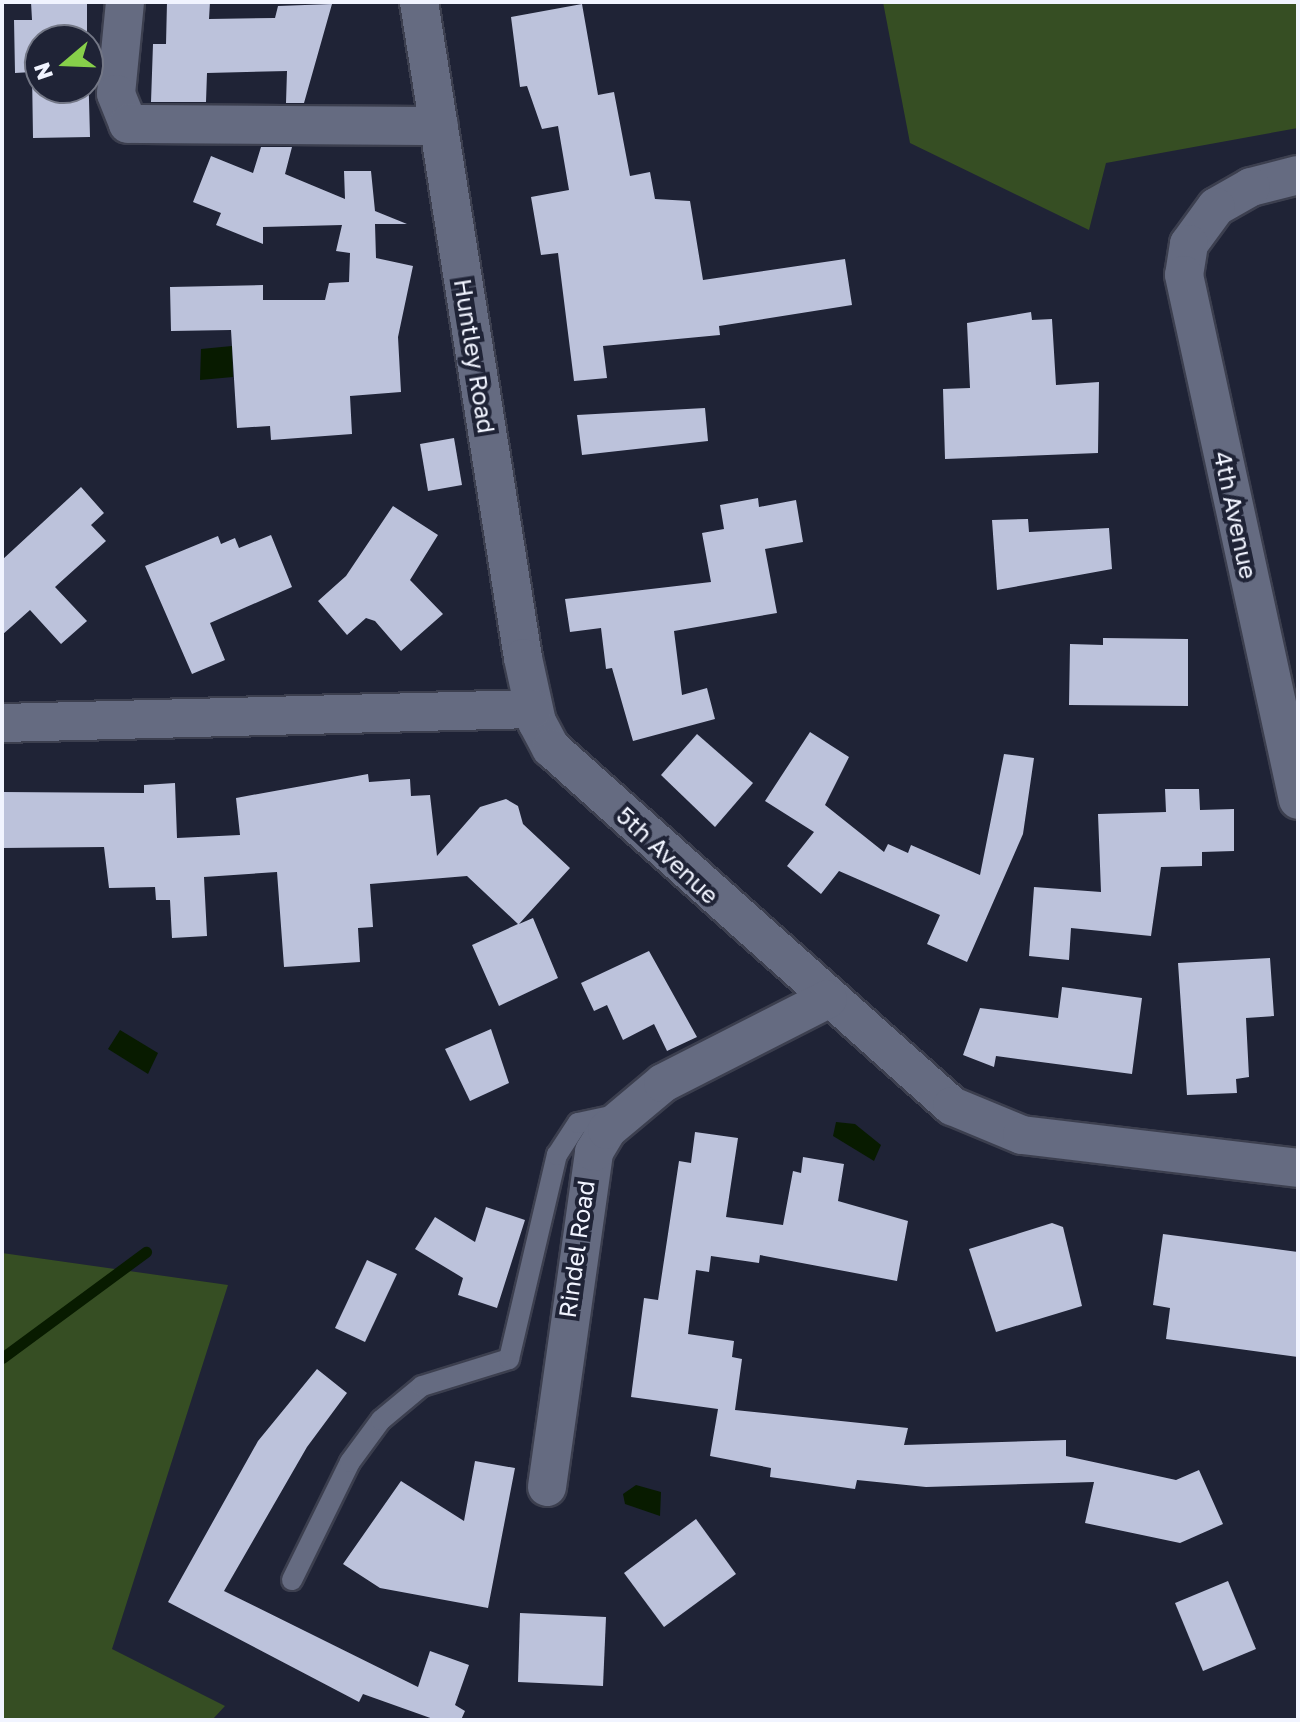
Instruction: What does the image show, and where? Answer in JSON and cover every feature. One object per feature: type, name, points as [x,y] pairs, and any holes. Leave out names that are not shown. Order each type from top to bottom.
[{"type":"street","points":[[125,2],[116,94],[128,124],[439,126]]},
{"type":"street","name":"Huntley Road","points":[[419,2],[533,709]]},
{"type":"street","name":"4th Avenue","points":[[1298,175],[1239,193],[1196,232],[1184,275],[1298,800]]},
{"type":"street","points":[[2,723],[533,709]]},
{"type":"street","name":"5th Avenue","points":[[533,709],[566,763],[923,1086],[1009,1132],[1298,1168]]},
{"type":"street","name":"Rindel Road","points":[[547,1487],[584,1178],[594,1152],[624,1113],[663,1083],[828,999]]},
{"type":"lane","points":[[292,1580],[350,1462],[381,1420],[422,1386],[509,1359],[557,1155],[578,1123],[624,1113]]},
{"type":"green space","points":[[883,2],[1298,2],[1298,128],[1106,163],[1089,230],[910,143]]},
{"type":"green space","points":[[2,1253],[228,1285],[112,1649],[225,1706],[212,1720],[2,1720]]},
{"type":"shaded area","points":[[232,346],[233,377],[200,380],[201,349]]},
{"type":"shaded area","points":[[120,1030],[158,1053],[148,1074],[108,1049]]},
{"type":"shaded area","points":[[836,1122],[855,1124],[881,1145],[874,1161],[833,1136]]},
{"type":"shaded area","points":[[636,1485],[661,1492],[660,1516],[625,1504],[623,1494]]},
{"type":"building","points":[[31,2],[87,2],[87,24],[24,24],[24,72],[15,73],[14,20],[32,20]]},
{"type":"building","points":[[167,2],[210,2],[209,19],[275,18],[278,6],[332,4],[304,103],[286,103],[287,71],[207,73],[206,102],[151,102],[153,44],[166,44]]},
{"type":"building","points":[[582,4],[598,95],[614,92],[630,176],[650,172],[655,199],[690,201],[703,280],[845,259],[852,305],[719,326],[720,335],[603,346],[607,378],[574,381],[558,253],[541,255],[531,197],[569,190],[558,126],[542,129],[527,86],[520,87],[511,17]]},
{"type":"building","points":[[32,104],[89,104],[90,137],[33,138]]},
{"type":"building","points":[[261,147],[292,147],[285,174],[345,199],[344,171],[371,171],[375,211],[407,224],[375,224],[376,258],[413,266],[398,337],[401,392],[350,396],[352,434],[271,440],[270,426],[237,428],[231,330],[171,331],[170,287],[263,285],[263,300],[325,300],[329,283],[349,282],[350,253],[336,251],[342,225],[263,227],[263,244],[216,225],[221,213],[193,202],[211,156],[253,173]]},
{"type":"building","points":[[1031,312],[1032,320],[1052,319],[1056,385],[1099,382],[1098,453],[945,459],[943,389],[970,388],[967,323]]},
{"type":"building","points":[[705,408],[708,441],[582,455],[577,415]]},
{"type":"building","points":[[454,438],[462,485],[428,491],[420,444]]},
{"type":"building","points":[[81,487],[104,513],[91,525],[106,541],[55,587],[87,621],[61,644],[30,610],[2,635],[2,560]]},
{"type":"building","points":[[758,498],[759,507],[796,500],[803,542],[765,549],[777,613],[674,631],[682,695],[707,688],[715,719],[633,741],[612,668],[606,669],[601,628],[570,632],[565,599],[711,582],[702,533],[724,529],[720,505]]},
{"type":"building","points":[[393,506],[438,535],[410,580],[443,614],[401,651],[375,621],[366,618],[347,635],[318,601],[346,576]]},
{"type":"building","points":[[1028,519],[1029,532],[1109,528],[1112,569],[997,590],[992,520]]},
{"type":"building","points":[[271,535],[292,587],[210,623],[225,660],[192,674],[145,566],[218,536],[221,544],[235,538],[239,548]]},
{"type":"building","points":[[1103,638],[1188,639],[1188,706],[1069,705],[1070,644],[1103,645]]},
{"type":"building","points":[[810,732],[849,757],[825,805],[884,852],[888,844],[908,853],[911,845],[980,875],[1004,754],[1034,758],[1023,834],[967,962],[927,944],[940,915],[839,871],[821,894],[787,866],[814,832],[765,801]]},
{"type":"building","points":[[697,734],[753,783],[715,827],[661,775]]},
{"type":"building","points":[[368,774],[369,782],[410,779],[411,796],[430,795],[437,856],[480,807],[506,799],[518,806],[523,824],[570,868],[519,924],[533,918],[558,978],[499,1006],[472,945],[518,924],[467,876],[370,884],[373,927],[358,928],[360,962],[284,967],[277,872],[204,877],[207,936],[172,938],[170,900],[156,900],[155,887],[109,888],[104,847],[2,848],[2,792],[144,793],[144,785],[175,783],[177,838],[240,835],[236,798]]},
{"type":"building","points":[[1165,789],[1199,789],[1200,810],[1234,809],[1234,851],[1202,852],[1202,866],[1161,867],[1151,936],[1071,928],[1069,960],[1029,956],[1034,887],[1101,892],[1098,814],[1166,812]]},
{"type":"building","points":[[649,951],[697,1037],[667,1051],[654,1024],[623,1040],[607,1005],[594,1011],[581,983]]},
{"type":"building","points":[[1270,958],[1274,1016],[1246,1018],[1249,1077],[1236,1079],[1237,1093],[1187,1095],[1178,963]]},
{"type":"building","points":[[1062,987],[1142,998],[1132,1074],[996,1056],[994,1067],[963,1055],[980,1008],[1058,1018]]},
{"type":"building","points":[[491,1029],[509,1083],[470,1101],[445,1049]]},
{"type":"building","points":[[695,1132],[738,1138],[726,1217],[783,1225],[793,1171],[801,1173],[803,1157],[844,1164],[838,1201],[908,1221],[897,1281],[760,1255],[759,1263],[711,1256],[709,1272],[696,1270],[688,1334],[734,1341],[732,1357],[742,1359],[735,1410],[908,1428],[904,1445],[1066,1440],[1066,1456],[1176,1480],[1199,1470],[1223,1524],[1180,1543],[1085,1523],[1094,1482],[926,1487],[857,1480],[855,1489],[770,1477],[771,1468],[710,1456],[718,1409],[631,1397],[644,1298],[658,1300],[679,1161],[691,1163]]},
{"type":"building","points":[[486,1207],[525,1220],[497,1308],[458,1295],[463,1278],[415,1249],[435,1217],[475,1242]]},
{"type":"building","points":[[1052,1223],[1063,1227],[1082,1306],[996,1332],[969,1249]]},
{"type":"building","points":[[1163,1234],[1298,1252],[1298,1357],[1166,1339],[1170,1308],[1153,1305]]},
{"type":"building","points":[[367,1260],[397,1274],[365,1342],[335,1328]]},
{"type":"building","points":[[317,1369],[347,1393],[307,1447],[224,1591],[418,1687],[430,1651],[469,1665],[455,1705],[465,1711],[461,1720],[436,1720],[363,1694],[359,1702],[168,1602],[258,1441]]},
{"type":"building","points":[[475,1461],[515,1468],[488,1608],[380,1588],[343,1564],[401,1481],[464,1521]]},
{"type":"building","points":[[696,1519],[736,1574],[664,1627],[624,1573]]},
{"type":"building","points":[[1228,1581],[1256,1649],[1203,1671],[1175,1603]]},
{"type":"building","points":[[520,1613],[606,1617],[603,1686],[518,1682]]},
{"type":"waterway","points":[[2,1358],[146,1252]]}]
